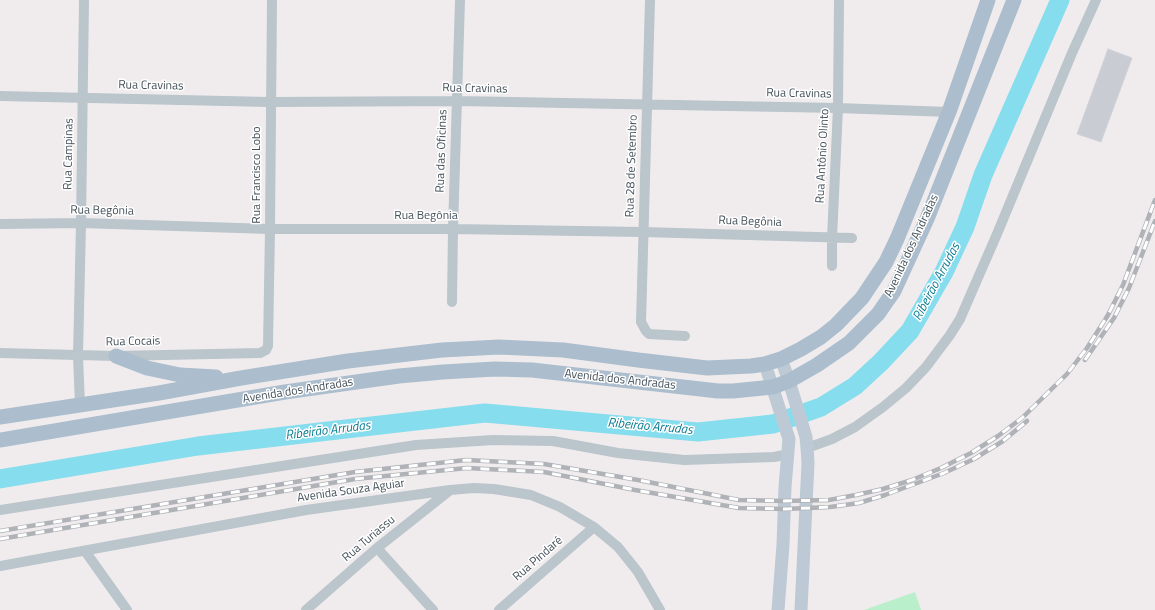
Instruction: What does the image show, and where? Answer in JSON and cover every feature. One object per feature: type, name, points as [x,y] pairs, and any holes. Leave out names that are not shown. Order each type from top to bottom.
[{"type":"main road","name":"Avenida dos Andradas","points":[[0,417],[159,393],[241,378],[363,359],[442,350],[499,347],[562,350],[707,368],[729,368],[765,364],[780,359],[821,337],[836,325],[851,311],[886,262],[949,112],[988,0]]},
{"type":"main road","name":"Avenida dos Andradas","points":[[0,440],[285,392],[399,376],[495,368],[532,370],[718,391],[744,390],[775,392],[790,386],[849,343],[878,314],[894,290],[927,219],[1014,0]]},
{"type":"main road","points":[[116,356],[147,368],[180,375],[241,378]]},
{"type":"main road","points":[[780,359],[790,386],[806,443],[808,463],[801,610]]},
{"type":"main road","points":[[765,364],[789,439],[778,610]]},
{"type":"street","name":"Rua Campinas","points":[[80,405],[78,356],[84,0]]},
{"type":"street","name":"Rua Francisco Lobo","points":[[266,350],[268,346],[272,0]]},
{"type":"street","name":"Rua das Oficinas","points":[[452,302],[460,0]]},
{"type":"street","name":"Rua 28 de Setembro","points":[[650,0],[641,322],[646,331],[650,334],[685,336]]},
{"type":"street","name":"Rua Antônio Olinto","points":[[832,266],[838,108],[839,0]]},
{"type":"street","points":[[806,443],[832,439],[855,428],[906,388],[926,367],[950,335],[960,319],[998,234],[1072,53],[1096,0]]},
{"type":"street","name":"Rua Cravinas","points":[[0,96],[270,102],[457,101],[838,108],[949,112]]},
{"type":"street","name":"Rua Begônia","points":[[0,224],[81,223],[270,229],[453,229],[643,232],[852,238]]},
{"type":"street","name":"Rua Cocais","points":[[0,353],[116,356],[260,353],[266,350]]},
{"type":"street","points":[[0,510],[416,445],[493,440],[553,441],[618,453],[684,460],[789,454]]},
{"type":"street","name":"Avenida Souza Aguiar","points":[[0,566],[306,510],[450,490],[474,488],[494,489],[531,495],[560,507],[594,527],[618,546],[638,572],[660,610]]},
{"type":"street","name":"Rua Turiassu","points":[[306,610],[377,548],[450,490]]},
{"type":"street","name":"Rua Pindaré","points":[[498,610],[594,527]]},
{"type":"street","points":[[377,548],[432,610]]},
{"type":"street","points":[[85,551],[127,610]]},
{"type":"street","points":[[649,610],[655,600]]},
{"type":"green space","points":[[915,592],[921,610],[864,610]]},
{"type":"building","points":[[1108,49],[1132,58],[1101,142],[1077,134]]},
{"type":"waterway","name":"Ribeirão Arrudas","points":[[0,479],[198,446],[485,413],[698,432],[773,424],[821,407],[855,386],[881,362],[910,331],[944,272],[965,227],[983,175],[1060,0]]},
{"type":"railway","points":[[0,531],[355,472],[466,460],[544,464],[638,480],[739,500],[829,500],[883,489],[912,480],[971,453],[998,436],[1022,418],[1067,374],[1087,348],[1108,315],[1123,285],[1155,200]]},
{"type":"railway","points":[[1085,360],[1114,318],[1129,288],[1155,221]]},
{"type":"railway","points":[[0,539],[355,479],[467,468],[544,472],[739,508],[785,509],[830,507],[859,503],[944,473],[974,459],[1003,441],[1027,421]]}]
